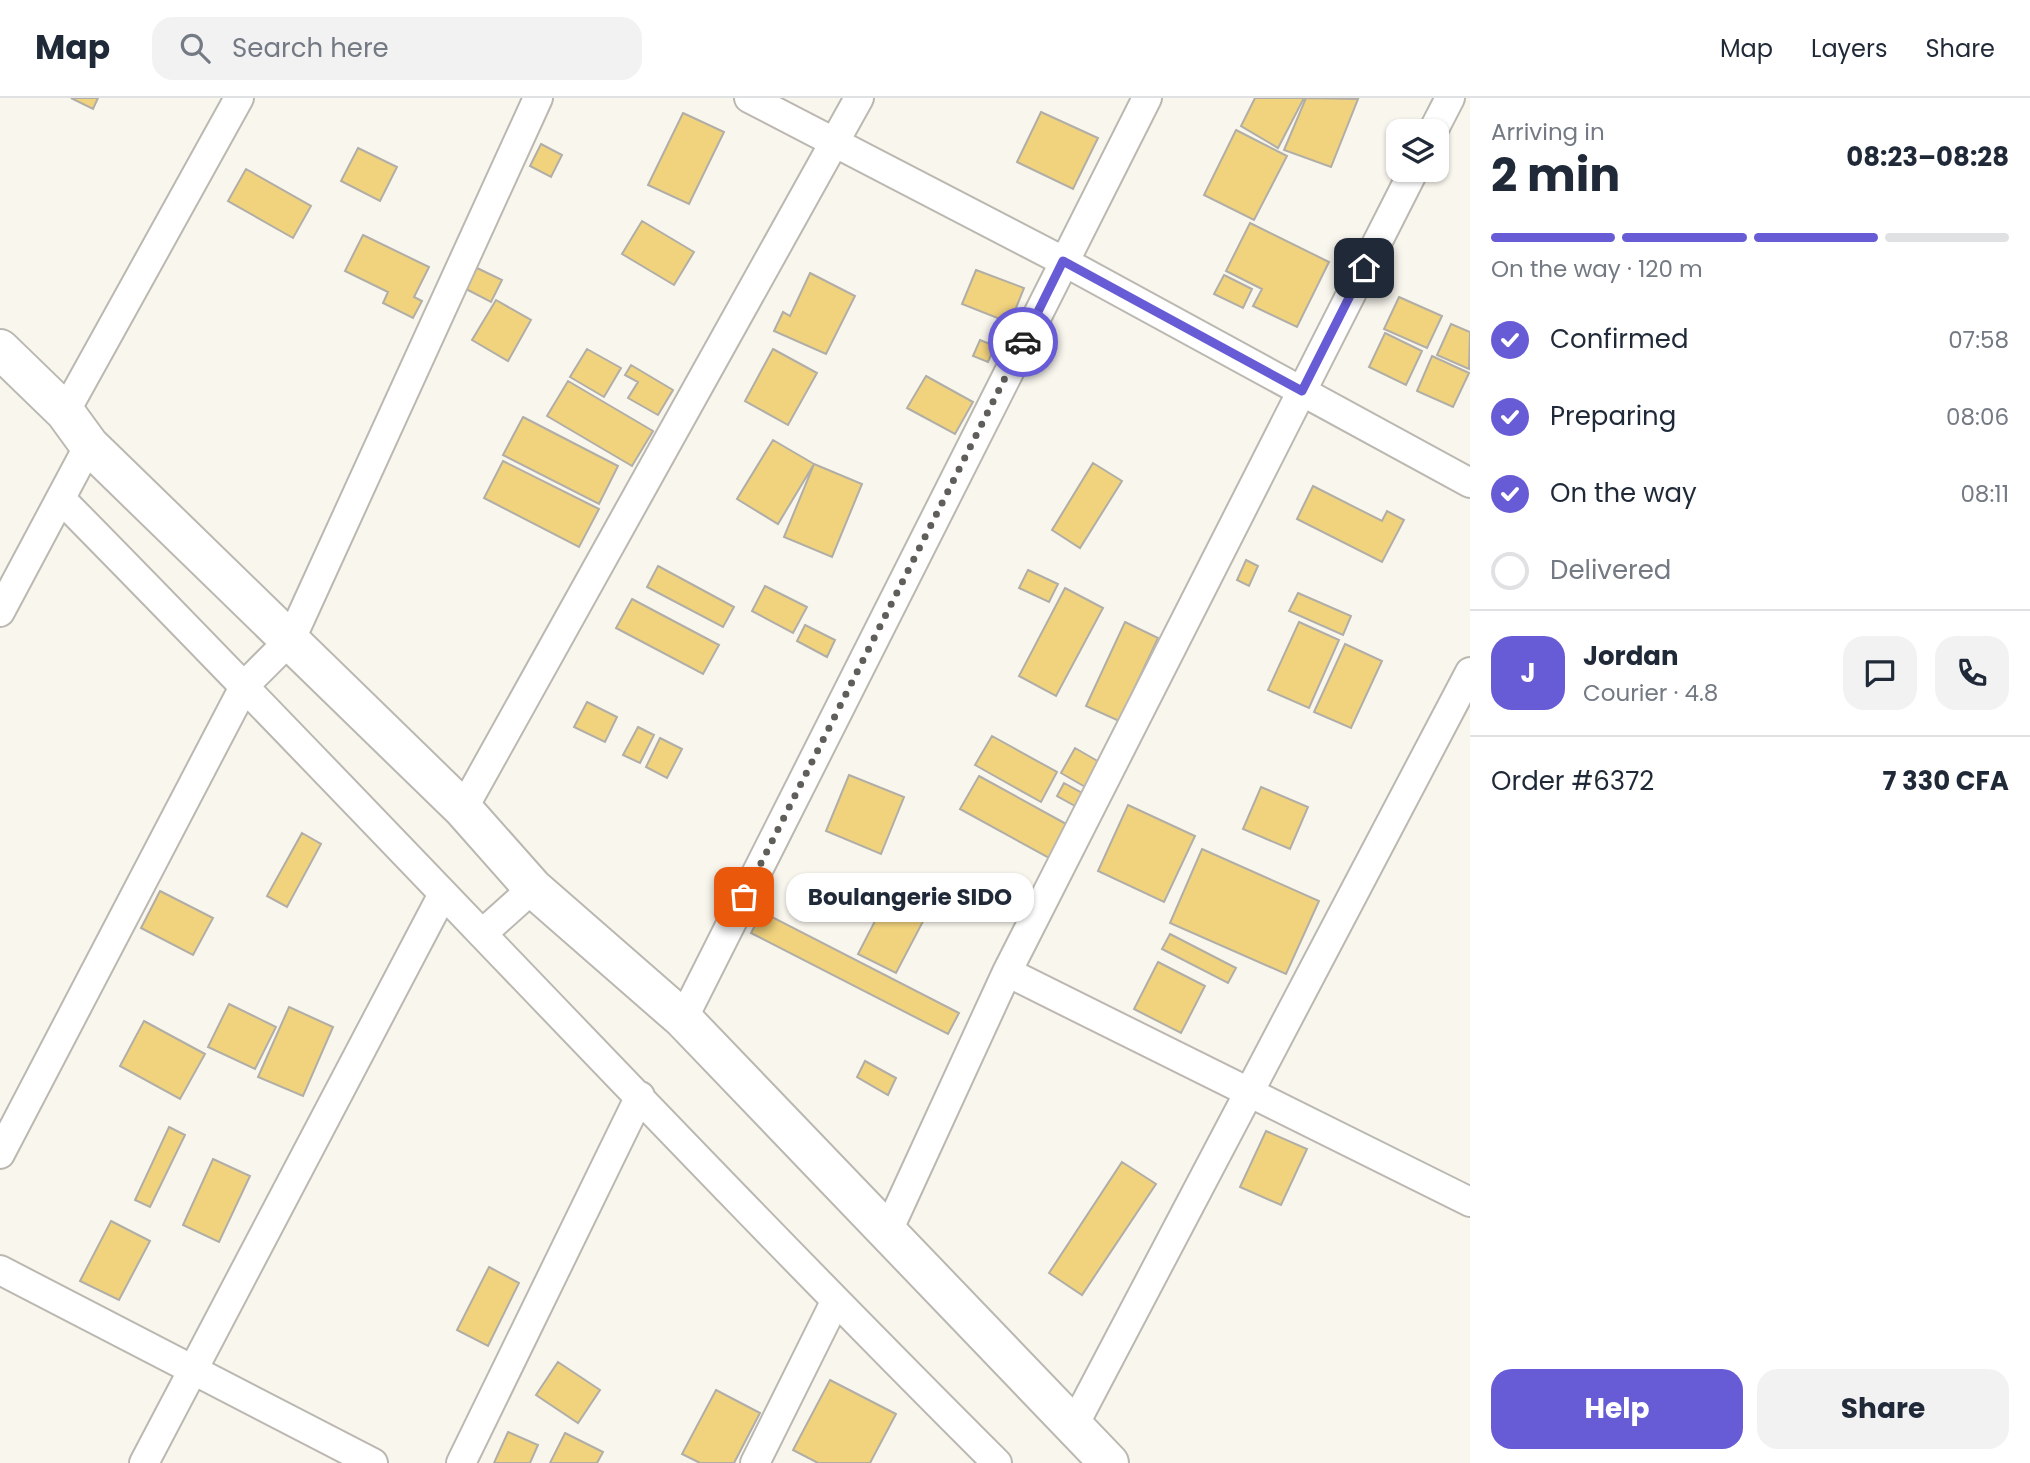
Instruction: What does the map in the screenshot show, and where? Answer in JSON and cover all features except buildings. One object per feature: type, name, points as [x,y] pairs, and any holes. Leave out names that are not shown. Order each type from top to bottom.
[{"type":"main road","points":[[0,349],[65,412],[89,445],[463,809],[533,888],[683,1019],[1109,1463]]},
{"type":"street","points":[[65,412],[239,98]]},
{"type":"street","points":[[0,1154],[246,685],[291,639],[538,98]]},
{"type":"street","points":[[749,98],[1063,261],[1470,483]]},
{"type":"street","points":[[463,809],[836,144],[859,98]]},
{"type":"street","points":[[683,1019],[1147,98]]},
{"type":"street","points":[[1439,119],[1450,98]]},
{"type":"street","points":[[887,1233],[1007,972],[1408,182]]},
{"type":"street","points":[[0,611],[62,500],[89,445]]},
{"type":"street","points":[[62,500],[246,685],[835,1302],[996,1463]]},
{"type":"street","points":[[1073,1427],[1247,1091],[1470,672]]},
{"type":"street","points":[[482,934],[533,888]]},
{"type":"street","points":[[144,1463],[191,1368],[443,894]]},
{"type":"street","points":[[1007,972],[1470,1202]]},
{"type":"street","points":[[461,1463],[640,1096]]},
{"type":"street","points":[[0,1270],[373,1463]]},
{"type":"street","points":[[755,1463],[835,1302]]},
{"type":"way so far","points":[[744,897],[1023,342]]},
{"type":"place","name":"Boulangerie SIDO","points":[[744,897]]},
{"type":"route","points":[[1023,342],[1063,261],[1302,391],[1364,268]]}]
